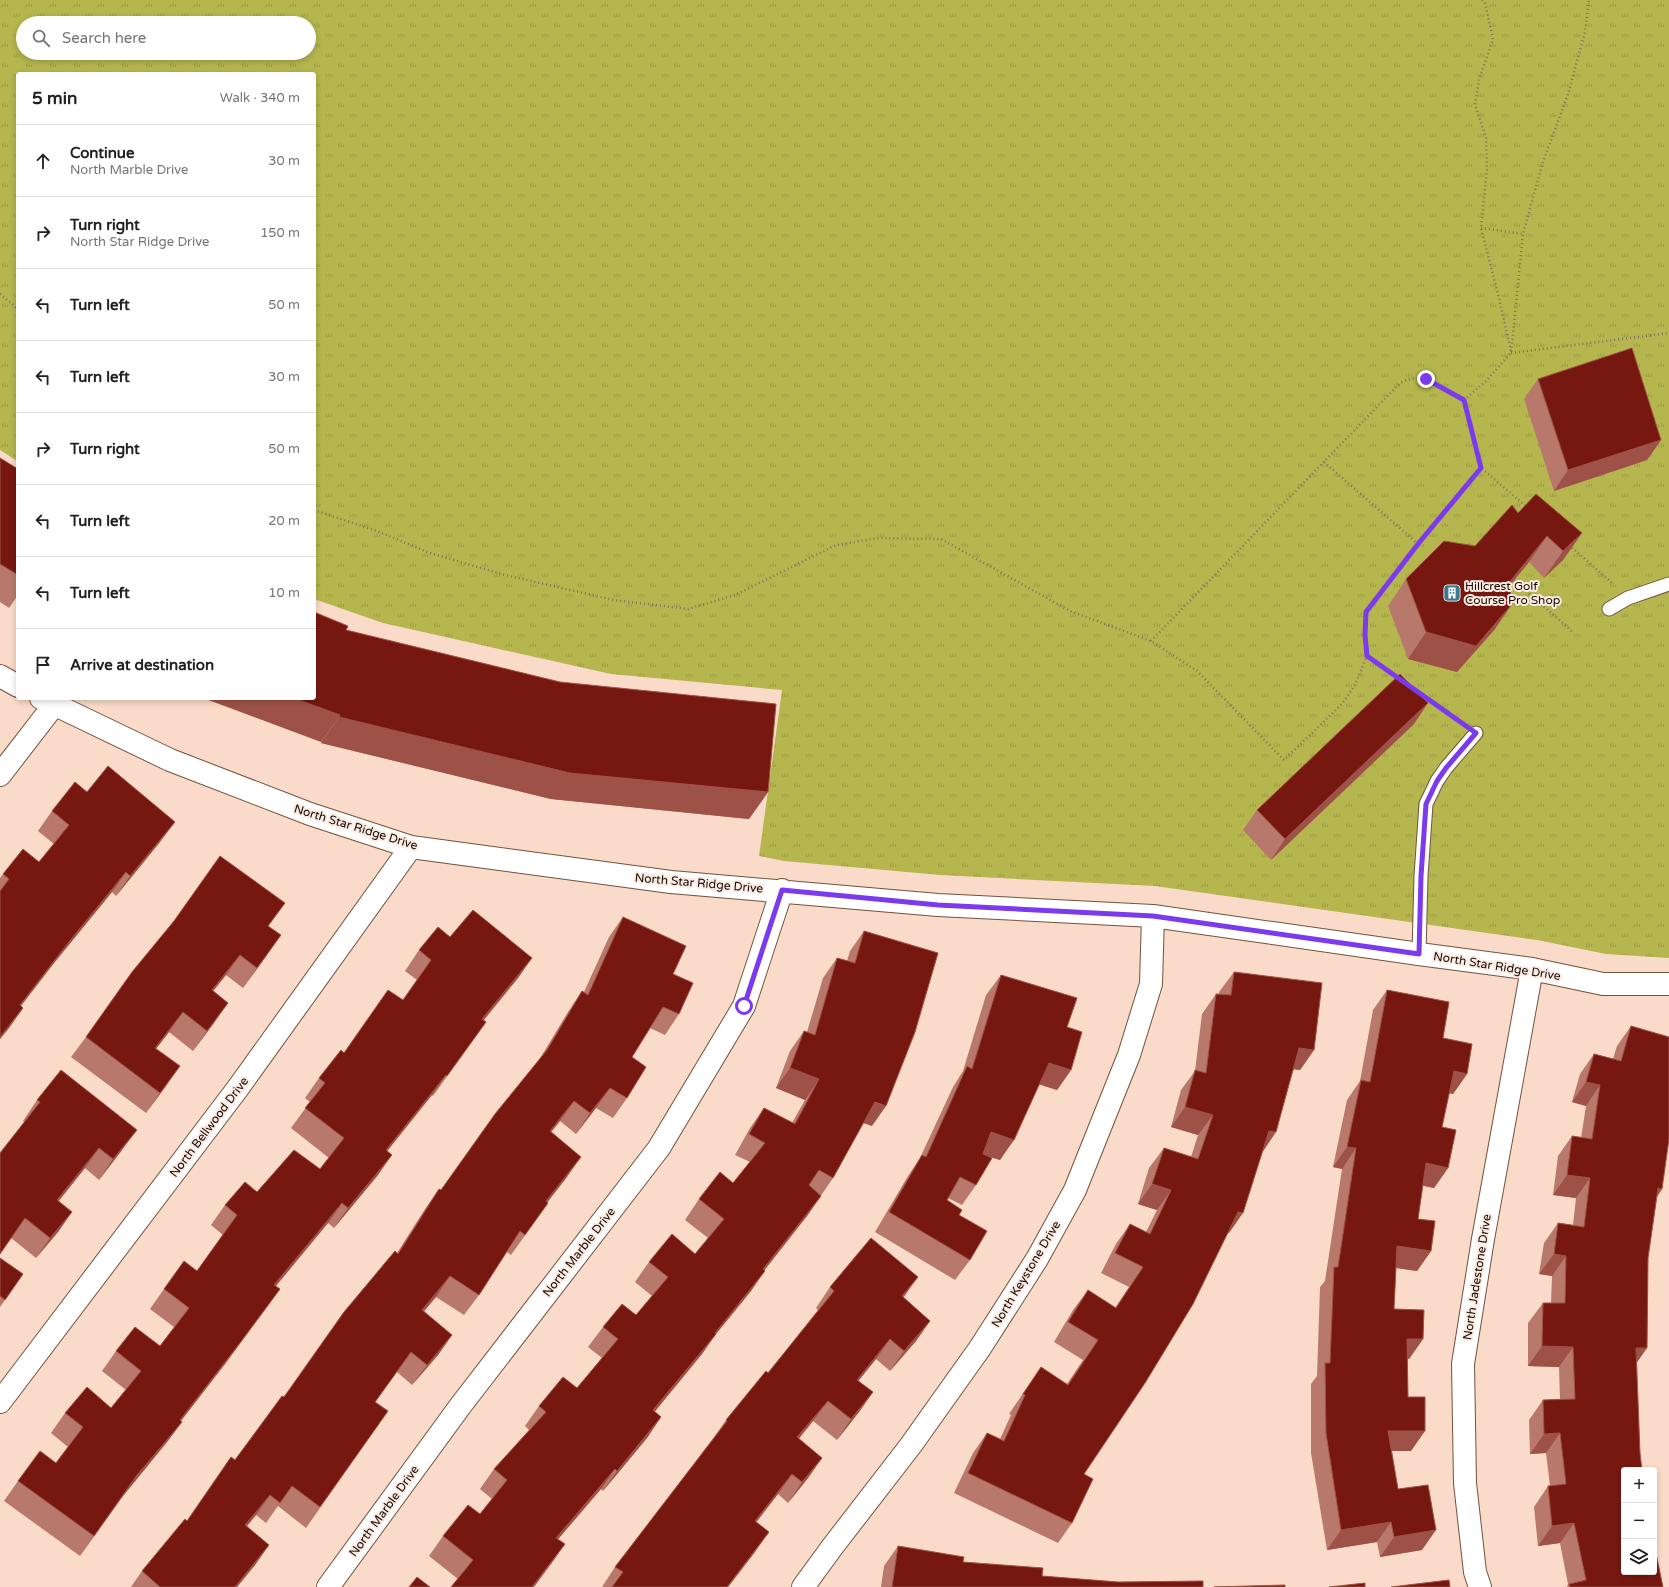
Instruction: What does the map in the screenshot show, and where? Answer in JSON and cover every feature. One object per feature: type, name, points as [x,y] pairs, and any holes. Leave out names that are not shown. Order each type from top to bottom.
[{"type":"street","points":[[0,676],[16,685]]},
{"type":"street","points":[[0,775],[47,701]]},
{"type":"street","name":"North Star Ridge Drive","points":[[47,701],[178,763],[310,814],[411,847],[671,882],[782,890],[938,905],[1153,916],[1532,969],[1603,984],[1669,984]]},
{"type":"street","name":"North Bellwood Drive","points":[[0,1402],[238,1088],[411,847]]},
{"type":"street","name":"North Marble Drive","points":[[328,1587],[460,1405],[660,1148],[744,1006],[782,890]]},
{"type":"street","name":"North Keystone Drive","points":[[803,1587],[911,1445],[980,1348],[1037,1259],[1075,1190],[1130,1055],[1151,984],[1153,916]]},
{"type":"street","name":"North Jadestone Drive","points":[[1480,1587],[1475,1572],[1465,1483],[1464,1364],[1483,1239],[1532,969]]},
{"type":"lane","points":[[1609,609],[1628,598],[1669,584]]},
{"type":"lane","points":[[1419,954],[1421,876],[1426,804],[1437,781],[1446,768],[1476,733]]},
{"type":"path","points":[[1482,0],[1485,3],[1493,39],[1479,80],[1475,104],[1486,138],[1487,169],[1481,228],[1512,353]]},
{"type":"path","points":[[1464,400],[1486,381],[1512,353],[1523,234],[1542,165],[1568,94],[1585,32],[1590,0]]},
{"type":"path","points":[[1481,228],[1523,234]]},
{"type":"path","points":[[0,294],[16,307]]},
{"type":"path","points":[[1512,353],[1669,333]]},
{"type":"path","points":[[1151,641],[1400,383],[1408,379],[1416,377],[1426,379],[1464,400],[1481,468],[1532,511]]},
{"type":"path","points":[[1324,462],[1418,544]]},
{"type":"path","points":[[316,511],[377,532],[430,553],[505,575],[614,600],[688,609],[735,595],[836,545],[879,538],[941,539],[1070,611],[1151,641],[1197,671],[1284,760],[1342,704],[1355,685],[1367,656],[1365,635],[1366,612],[1418,544],[1481,468]]},
{"type":"path","points":[[1566,542],[1628,598]]},
{"type":"path","points":[[1514,580],[1574,633]]},
{"type":"path","points":[[1367,656],[1476,733]]},
{"type":"green space","points":[[0,0],[1669,0],[1669,958],[1606,954],[1537,940],[1155,886],[940,875],[784,861],[759,856],[782,690],[611,674],[383,623],[316,600],[316,72],[16,72],[16,460],[0,450]]},
{"type":"building","points":[[1632,348],[1661,440],[1568,470],[1538,379]]},
{"type":"building","points":[[0,458],[16,468],[16,574],[0,564]]},
{"type":"building","name":"Hillcrest Golf Course Pro Shop","points":[[1536,494],[1582,533],[1563,551],[1547,536],[1508,584],[1513,603],[1476,646],[1426,632],[1406,579],[1444,541],[1475,546],[1512,505],[1518,513]]},
{"type":"building","points":[[316,613],[348,626],[346,630],[560,682],[776,704],[768,792],[570,773],[339,717],[340,715],[299,700],[316,700]]},
{"type":"building","points":[[1400,674],[1428,703],[1285,839],[1257,810]]},
{"type":"building","points":[[108,766],[175,822],[130,876],[126,872],[68,943],[20,1005],[23,1008],[0,1037],[0,891],[9,879],[3,874],[23,849],[39,862],[69,825],[52,811],[75,782],[87,792]]},
{"type":"building","points":[[220,856],[285,903],[268,926],[281,935],[257,968],[240,955],[212,990],[228,1003],[207,1031],[183,1012],[155,1048],[180,1066],[160,1093],[86,1037],[132,972],[174,921]]},
{"type":"building","points":[[473,910],[532,958],[482,1019],[486,1022],[447,1076],[446,1075],[386,1150],[392,1155],[348,1208],[342,1203],[274,1285],[280,1289],[180,1420],[182,1422],[137,1475],[94,1536],[18,1481],[40,1451],[56,1463],[83,1427],[65,1413],[87,1387],[111,1408],[141,1371],[116,1351],[135,1327],[160,1346],[189,1308],[164,1289],[184,1261],[197,1271],[237,1215],[225,1205],[245,1182],[257,1192],[294,1150],[320,1169],[344,1138],[305,1108],[325,1083],[319,1078],[341,1050],[344,1053],[388,990],[403,1000],[431,960],[419,950],[438,927],[450,937]]},
{"type":"building","points":[[623,917],[686,946],[673,974],[693,983],[679,1014],[663,1007],[632,1057],[646,1067],[627,1098],[610,1088],[590,1113],[574,1101],[550,1131],[581,1157],[546,1201],[548,1203],[525,1235],[520,1231],[479,1295],[450,1276],[422,1310],[452,1335],[427,1365],[411,1352],[375,1402],[388,1411],[320,1507],[292,1486],[280,1503],[270,1495],[245,1525],[269,1545],[235,1587],[160,1587],[142,1571],[185,1519],[187,1521],[231,1457],[235,1460],[282,1396],[284,1397],[344,1312],[395,1251],[398,1254],[439,1189],[441,1190],[495,1114],[547,1050],[582,991],[588,995]]},
{"type":"building","points":[[864,931],[938,953],[915,1032],[886,1106],[875,1102],[833,1178],[819,1170],[809,1185],[821,1196],[763,1269],[765,1271],[715,1333],[716,1334],[653,1410],[661,1417],[617,1471],[615,1469],[556,1538],[565,1544],[532,1587],[451,1587],[473,1560],[443,1536],[468,1505],[480,1514],[507,1480],[494,1469],[546,1412],[539,1406],[563,1377],[577,1388],[618,1339],[603,1327],[622,1304],[636,1315],[668,1277],[649,1262],[672,1234],[695,1254],[724,1219],[699,1199],[720,1172],[733,1183],[765,1143],[749,1134],[764,1108],[795,1124],[819,1079],[790,1068],[804,1031],[815,1035],[837,958],[855,963]]},
{"type":"building","points":[[1234,972],[1322,983],[1314,1050],[1299,1048],[1276,1132],[1269,1131],[1243,1213],[1238,1212],[1193,1304],[1145,1383],[1084,1474],[1093,1479],[1072,1523],[968,1473],[987,1433],[1004,1441],[1025,1395],[1023,1394],[1041,1367],[1068,1385],[1098,1340],[1068,1322],[1088,1290],[1116,1308],[1143,1267],[1115,1253],[1130,1224],[1150,1234],[1171,1190],[1152,1184],[1164,1148],[1198,1159],[1213,1115],[1185,1107],[1195,1070],[1206,1073],[1216,994],[1231,995]]},
{"type":"building","points":[[1001,975],[1077,998],[1067,1027],[1082,1032],[1071,1070],[1049,1063],[1014,1140],[991,1132],[983,1154],[992,1158],[976,1185],[960,1177],[947,1200],[962,1210],[959,1215],[987,1231],[970,1260],[889,1212],[922,1155],[926,1157],[967,1066],[972,1069]]},
{"type":"building","points":[[1387,990],[1449,1002],[1443,1038],[1472,1044],[1467,1074],[1454,1071],[1442,1127],[1456,1130],[1448,1168],[1426,1163],[1418,1219],[1435,1221],[1431,1251],[1397,1246],[1394,1309],[1424,1310],[1423,1339],[1407,1339],[1408,1397],[1425,1397],[1425,1431],[1388,1431],[1398,1489],[1428,1485],[1436,1530],[1394,1537],[1391,1522],[1341,1530],[1326,1433],[1325,1363],[1330,1363],[1334,1267],[1338,1267],[1356,1148],[1347,1147],[1361,1080],[1370,1082]]},
{"type":"building","points":[[1631,1026],[1669,1037],[1669,1139],[1662,1189],[1658,1188],[1648,1258],[1647,1348],[1636,1348],[1642,1467],[1621,1467],[1621,1575],[1657,1575],[1657,1558],[1663,1587],[1570,1587],[1569,1584],[1586,1580],[1574,1523],[1552,1526],[1548,1486],[1566,1484],[1560,1433],[1544,1434],[1543,1400],[1575,1399],[1573,1347],[1542,1346],[1543,1303],[1565,1303],[1566,1256],[1554,1254],[1558,1223],[1584,1227],[1590,1178],[1567,1175],[1572,1136],[1592,1139],[1600,1085],[1586,1082],[1594,1054],[1621,1061]]},
{"type":"building","points":[[61,1070],[137,1130],[113,1159],[99,1148],[57,1200],[72,1212],[50,1238],[25,1218],[0,1254],[0,1153],[40,1102],[37,1100]]},
{"type":"building","points":[[871,1238],[918,1277],[902,1296],[930,1321],[904,1351],[890,1339],[857,1380],[873,1392],[851,1419],[828,1401],[797,1437],[822,1458],[802,1482],[792,1474],[755,1521],[769,1532],[727,1587],[612,1587],[623,1572],[615,1567],[727,1421],[726,1420],[766,1371],[768,1373],[834,1291],[830,1287]]},
{"type":"building","points":[[0,1258],[23,1274],[5,1300],[0,1296]]},
{"type":"building","points":[[898,1546],[964,1557],[963,1562],[1043,1568],[1042,1576],[1118,1582],[1203,1581],[1203,1587],[892,1587]]},
{"type":"building","points":[[417,1577],[430,1587],[409,1587]]},
{"type":"building","points":[[1449,1580],[1450,1587],[1391,1587]]},
{"type":"building","points":[[1365,1583],[1365,1587],[1329,1587]]},
{"type":"building","points":[[1285,1585],[1285,1587],[1214,1587]]},
{"type":"place","name":"Hillcrest Golf Course Pro Shop","points":[[1452,593]]},
{"type":"route","points":[[744,1006],[782,890],[938,905],[1153,916],[1419,954],[1421,876],[1426,804],[1437,781],[1446,768],[1476,733],[1460,720],[1367,656],[1365,635],[1366,612],[1418,544],[1481,468],[1464,400],[1426,379]]}]
